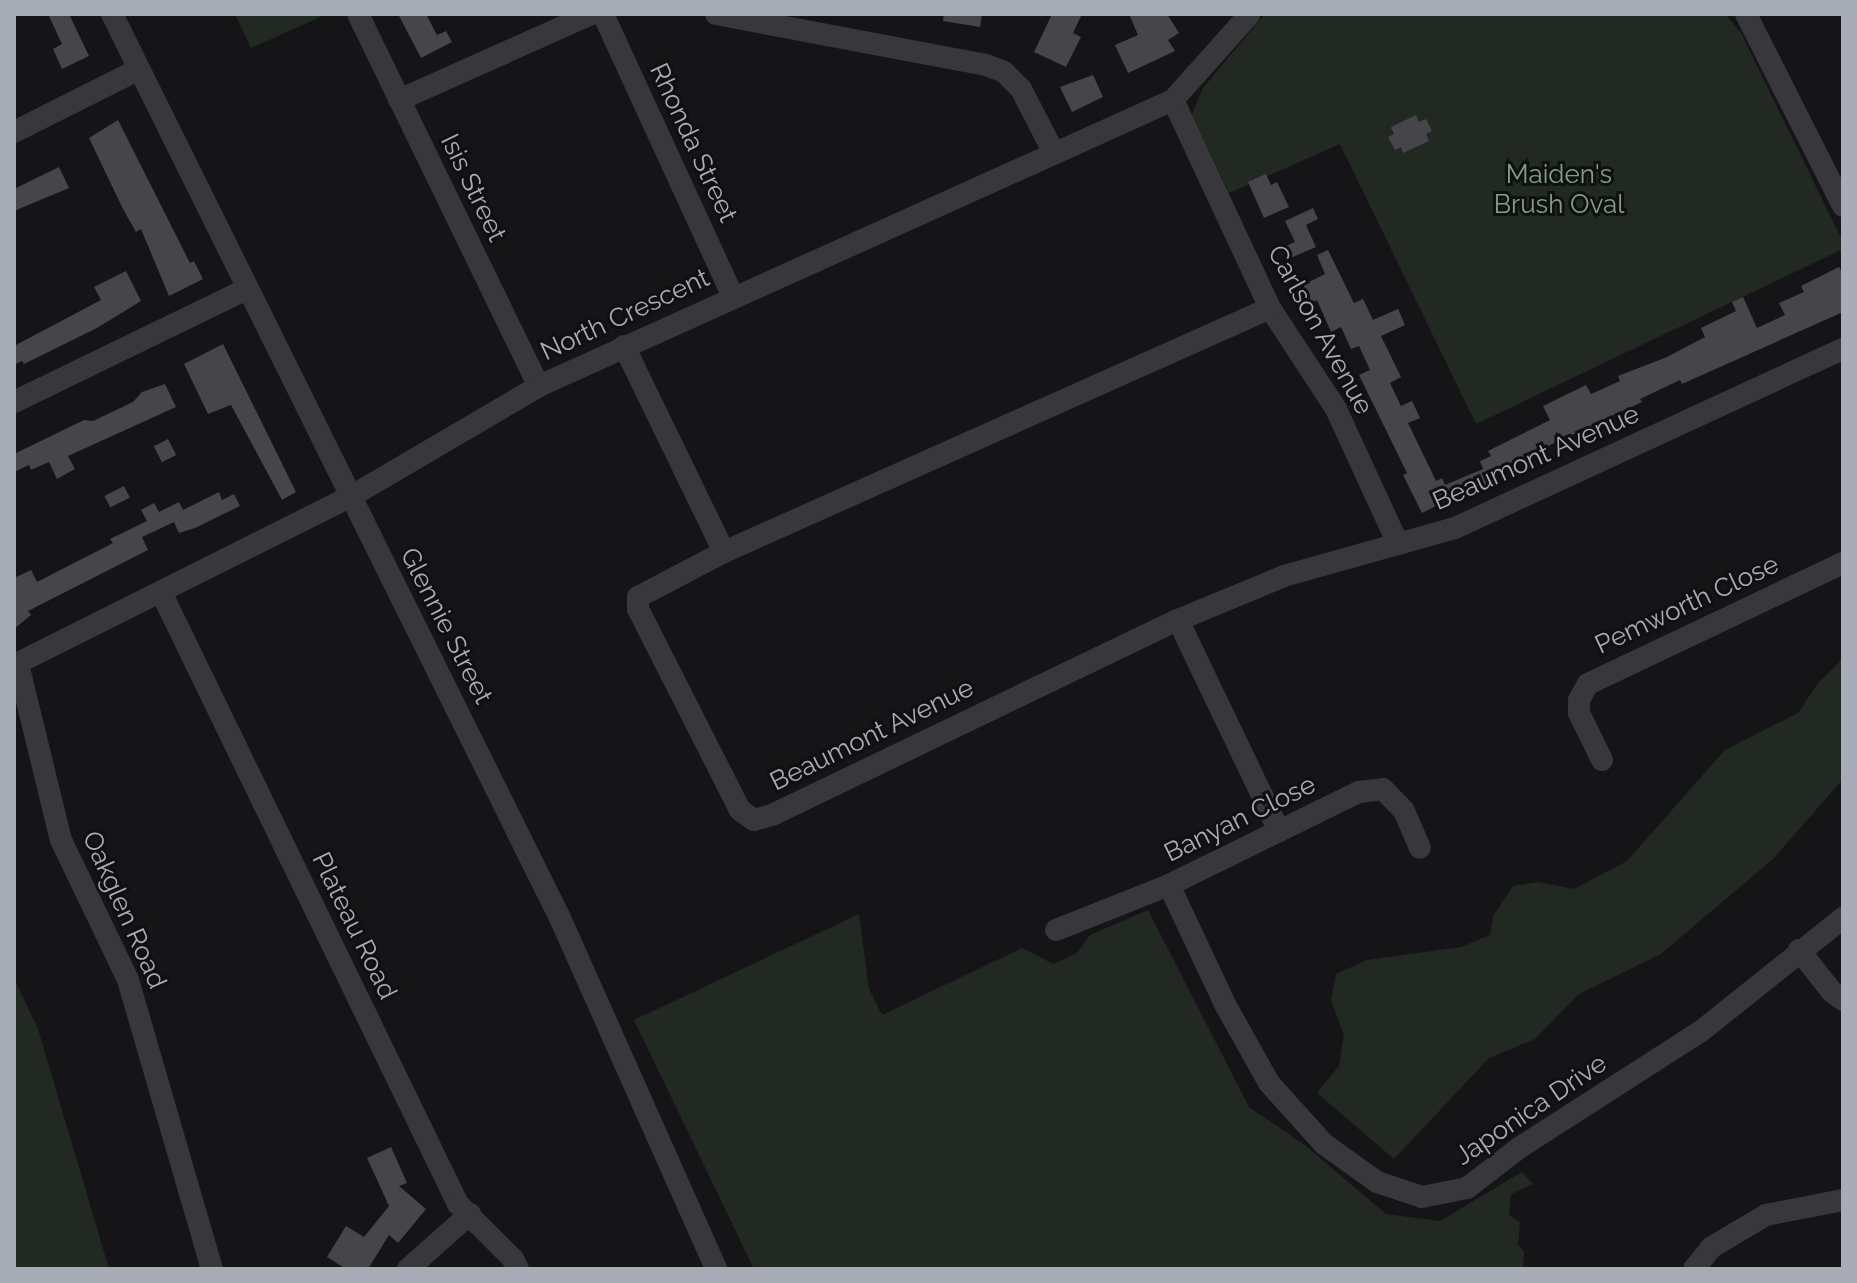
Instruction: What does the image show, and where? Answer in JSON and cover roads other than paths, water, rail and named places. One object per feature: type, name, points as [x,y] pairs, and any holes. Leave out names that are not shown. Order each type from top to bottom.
[{"type":"street","name":"Glennie Street","points":[[112,14],[560,918],[716,1269]]},
{"type":"street","name":"Isis Street","points":[[358,14],[539,386]]},
{"type":"street","points":[[399,100],[591,14]]},
{"type":"street","name":"Rhonda Street","points":[[603,14],[733,296]]},
{"type":"street","points":[[716,14],[986,65],[1004,72],[1021,89],[1054,153]]},
{"type":"street","name":"North Crescent","points":[[16,664],[350,497],[539,386],[1173,100],[1250,14]]},
{"type":"street","points":[[1746,14],[1843,206]]},
{"type":"street","points":[[14,132],[139,69]]},
{"type":"street","name":"Carlson Avenue","points":[[1173,100],[1270,308],[1336,409],[1398,544]]},
{"type":"street","points":[[14,402],[247,289]]},
{"type":"street","name":"Beaumont Avenue","points":[[1270,308],[724,552],[638,597],[638,609],[740,810],[754,820],[772,815],[1178,620],[1284,576],[1455,528],[1843,349]]},
{"type":"street","points":[[624,346],[724,552]]},
{"type":"street","name":"Pemworth Close","points":[[1602,760],[1579,713],[1579,700],[1588,684],[1843,563]]},
{"type":"street","name":"Plateau Road","points":[[161,592],[458,1204],[513,1259],[518,1269]]},
{"type":"street","points":[[1178,620],[1279,831]]},
{"type":"street","name":"Oakglen Road","points":[[16,664],[61,840],[128,980],[212,1269]]},
{"type":"street","name":"Banyan Close","points":[[1056,930],[1169,885],[1359,792],[1383,789],[1404,811],[1420,848]]},
{"type":"street","name":"Japonica Drive","points":[[1169,885],[1226,1006],[1269,1083],[1324,1144],[1377,1182],[1422,1197],[1467,1188],[1519,1148],[1700,1032],[1799,950],[1843,918]]},
{"type":"street","points":[[1799,950],[1832,992],[1843,1000]]},
{"type":"street","points":[[1694,1269],[1712,1247],[1766,1215],[1843,1200]]},
{"type":"street","points":[[408,1269],[470,1214]]},
{"type":"park label","name":"Maiden's Brush Oval","points":[[1559,190]]}]
